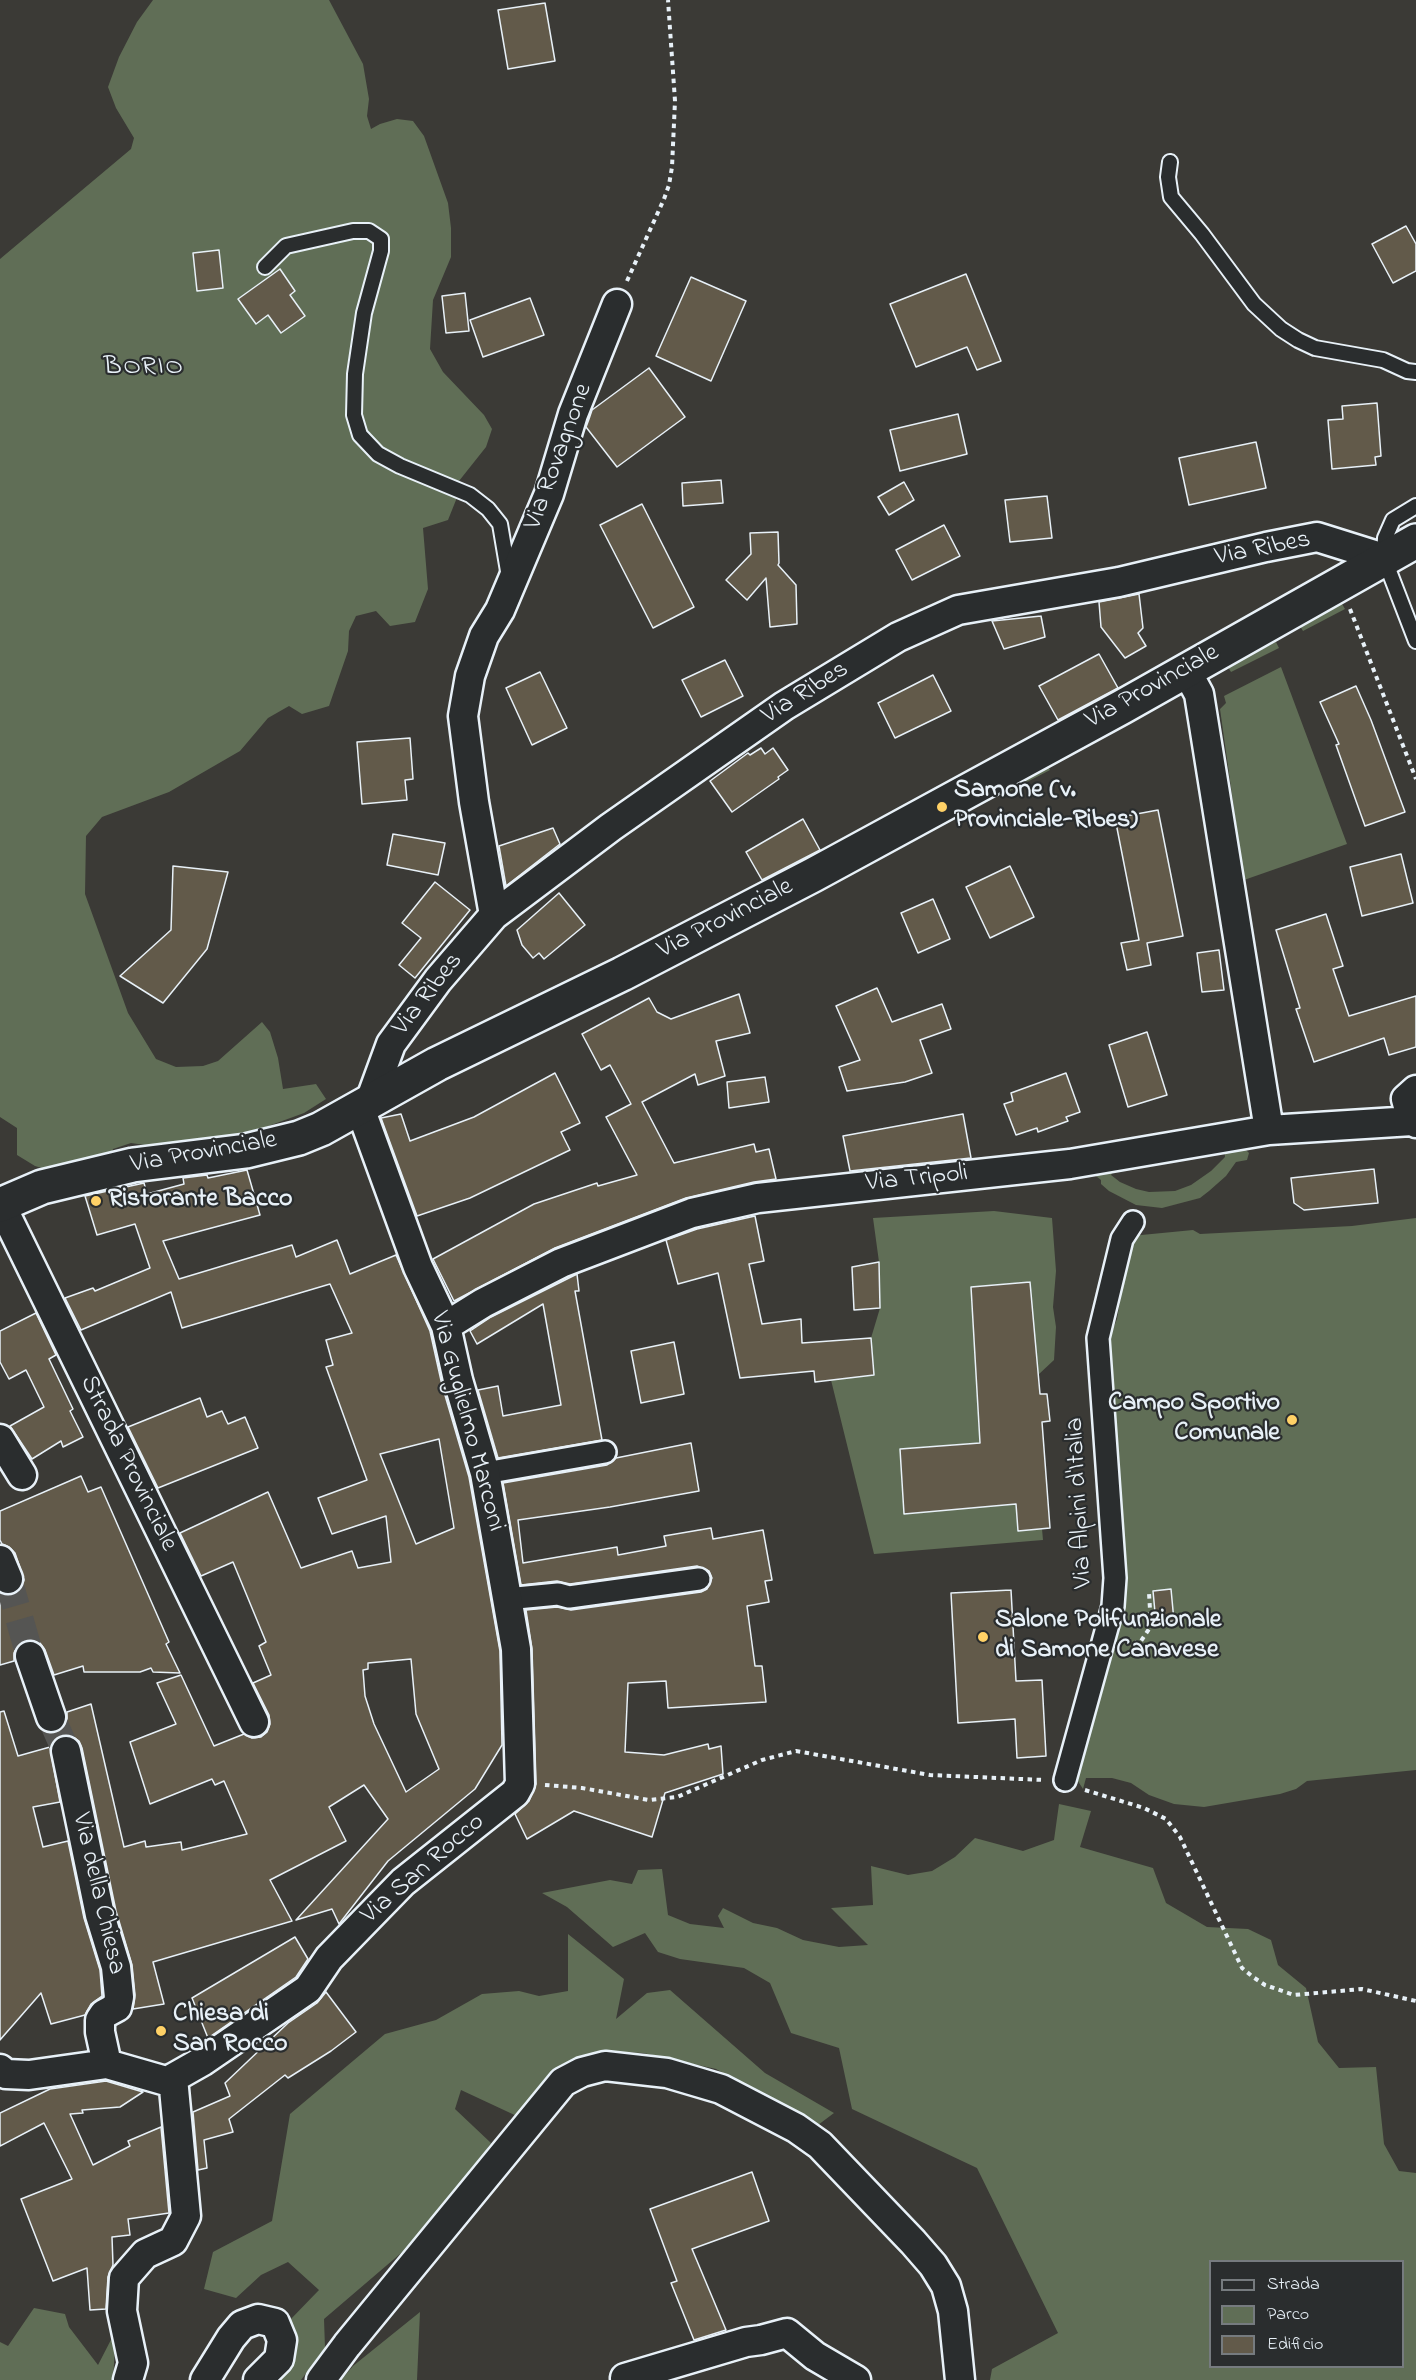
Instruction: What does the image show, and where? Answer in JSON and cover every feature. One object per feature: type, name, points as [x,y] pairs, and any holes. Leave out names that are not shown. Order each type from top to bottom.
[{"type":"main road","name":"Via Provinciale","points":[[0,1205],[42,1187],[133,1165],[246,1151],[299,1138],[321,1129],[437,1064],[622,974],[813,875],[1416,541]]},
{"type":"street","name":"Via Rovagnone","points":[[494,915],[474,802],[463,716],[470,676],[484,636],[500,610],[549,494],[573,414],[617,304]]},
{"type":"street","name":"Via Ribes","points":[[364,1106],[391,1044],[438,980],[494,915],[611,827],[784,706],[898,637],[958,610],[1119,582],[1317,537],[1384,558]]},
{"type":"street","points":[[1186,670],[1199,694],[1269,1130]]},
{"type":"street","name":"Via Tripoli","points":[[446,1326],[483,1303],[561,1263],[692,1213],[758,1198],[1070,1164],[1269,1130],[1414,1122],[1406,1099],[1416,1090]]},
{"type":"street","name":"Via Guglielmo Marconi","points":[[364,1106],[418,1267],[446,1326],[458,1380],[485,1473],[516,1649],[520,1785]]},
{"type":"street","name":"Strada Provinciale","points":[[0,1205],[254,1722]]},
{"type":"street","name":"Via Alpini d'Italia","points":[[1065,1780],[1113,1606],[1115,1578],[1098,1338],[1122,1239],[1133,1222]]},
{"type":"street","points":[[0,1439],[22,1475]]},
{"type":"street","points":[[485,1473],[605,1452]]},
{"type":"street","points":[[506,1599],[558,1594],[569,1597],[699,1579]]},
{"type":"street","points":[[30,1656],[51,1717]]},
{"type":"street","name":"Via della Chiesa","points":[[66,1751],[100,1916],[116,1966],[119,1997],[117,2007],[104,2014],[100,2020],[100,2032],[107,2064]]},
{"type":"street","name":"Via San Rocco","points":[[173,2078],[308,1989],[328,1958],[403,1882],[515,1793],[520,1785]]},
{"type":"street","points":[[0,2069],[6,2074],[29,2075],[107,2064],[166,2081],[173,2078],[186,2216],[173,2241],[145,2254],[124,2278],[122,2311],[133,2363],[128,2380]]},
{"type":"street","points":[[321,2380],[346,2345],[563,2082],[582,2072],[605,2066],[667,2073],[721,2089],[796,2128],[820,2145],[847,2170],[913,2242],[933,2265],[946,2286],[953,2311],[960,2380]]},
{"type":"street","points":[[205,2380],[231,2337],[242,2325],[258,2319],[274,2323],[282,2340],[279,2359],[258,2380]]},
{"type":"street","points":[[625,2378],[746,2342],[787,2333],[815,2356],[856,2380]]},
{"type":"lane","points":[[1170,162],[1168,177],[1171,196],[1254,304],[1281,329],[1316,348],[1383,360],[1407,371],[1416,372]]},
{"type":"lane","points":[[265,267],[286,246],[353,231],[369,231],[381,239],[381,251],[364,313],[356,374],[354,415],[360,435],[378,453],[400,466],[470,495],[488,509],[500,524],[510,585]]},
{"type":"lane","points":[[1416,506],[1393,520],[1385,538],[1384,558],[1416,641]]},
{"type":"path","points":[[617,304],[669,185],[675,101],[668,0]]},
{"type":"path","points":[[1340,584],[1416,779]]},
{"type":"path","points":[[1139,1644],[1151,1626],[1149,1593]]},
{"type":"path","points":[[520,1785],[582,1788],[649,1800],[677,1797],[762,1760],[796,1751],[930,1775],[1065,1780],[1089,1792],[1144,1808],[1166,1819],[1180,1837],[1242,1968],[1265,1985],[1294,1995],[1362,1989],[1416,2001]]},
{"type":"green space","points":[[153,0],[329,0],[363,64],[369,99],[367,116],[371,129],[397,119],[413,121],[424,136],[448,203],[451,228],[451,257],[433,300],[430,349],[443,372],[484,415],[492,429],[486,447],[459,481],[456,500],[448,520],[423,528],[428,589],[415,622],[390,626],[376,611],[356,616],[349,631],[348,651],[329,706],[302,714],[289,706],[268,718],[240,751],[169,792],[102,817],[86,836],[85,894],[128,1013],[156,1059],[176,1067],[203,1066],[218,1061],[262,1022],[270,1032],[278,1058],[283,1089],[316,1084],[326,1099],[304,1113],[233,1139],[145,1145],[131,1143],[113,1149],[110,1157],[56,1169],[45,1169],[17,1155],[17,1128],[0,1117],[0,259],[131,149],[134,138],[116,108],[108,87],[119,57],[137,22]]},
{"type":"green space","points":[[1342,604],[1345,609],[1303,631],[1300,626]]},
{"type":"green space","points":[[1276,642],[1279,648],[1231,672],[1228,667]]},
{"type":"green space","points":[[1281,667],[1347,844],[1244,880],[1220,709],[1226,703],[1224,696]]},
{"type":"green space","points":[[1047,764],[1050,770],[1004,794],[1001,789]]},
{"type":"green space","points":[[1245,1143],[1245,1149],[1249,1153],[1247,1160],[1236,1162],[1226,1176],[1209,1191],[1200,1198],[1162,1208],[1136,1205],[1109,1191],[1101,1184],[1101,1180],[1087,1169],[1117,1164],[1111,1175],[1120,1182],[1149,1192],[1175,1191],[1191,1185],[1211,1171],[1225,1157],[1224,1146]]},
{"type":"green space","points":[[994,1211],[1052,1218],[1056,1271],[1053,1307],[1056,1327],[1054,1360],[1038,1375],[1029,1282],[971,1287],[980,1443],[900,1449],[905,1514],[1016,1504],[1018,1531],[1042,1529],[1043,1540],[874,1554],[831,1380],[874,1375],[871,1338],[880,1308],[879,1262],[873,1218]]},
{"type":"green space","points":[[1416,1218],[1416,1770],[1307,1781],[1296,1789],[1280,1794],[1204,1807],[1174,1804],[1149,1795],[1131,1783],[1112,1778],[1086,1778],[1083,1789],[1074,1775],[1114,1635],[1107,1344],[1117,1319],[1131,1236],[1193,1230],[1200,1234],[1352,1226]]},
{"type":"green space","points":[[1059,1804],[1091,1811],[1080,1847],[1153,1868],[1166,1903],[1207,1927],[1248,1929],[1271,1940],[1278,1965],[1306,1988],[1318,2042],[1339,2068],[1376,2067],[1384,2144],[1399,2171],[1416,2173],[1416,2380],[990,2380],[992,2369],[1058,2333],[977,2168],[852,2109],[839,2048],[791,2033],[770,1983],[744,1968],[680,1959],[658,1952],[645,1933],[613,1947],[567,1907],[542,1893],[610,1880],[632,1884],[638,1870],[662,1869],[668,1915],[690,1924],[724,1928],[718,1916],[723,1908],[753,1923],[777,1928],[803,1940],[839,1947],[868,1945],[831,1908],[873,1905],[871,1866],[908,1875],[932,1871],[955,1857],[975,1838],[1023,1851],[1054,1840]]},
{"type":"green space","points":[[568,1934],[624,1979],[616,2019],[647,1993],[670,1990],[765,2073],[834,2113],[818,2125],[716,2069],[643,2053],[598,2051],[554,2073],[521,2118],[461,2090],[455,2109],[491,2143],[473,2170],[421,2236],[324,2319],[325,2348],[301,2380],[265,2380],[288,2322],[319,2290],[288,2262],[261,2275],[236,2298],[204,2289],[213,2252],[272,2221],[290,2114],[385,2034],[436,2020],[482,1994],[519,1991],[539,1996],[568,1991]]},
{"type":"green space","points":[[34,2308],[65,2314],[69,2327],[98,2365],[116,2330],[113,2380],[0,2380],[0,2342],[8,2346]]},
{"type":"green space","points":[[420,2312],[417,2380],[341,2380],[353,2366]]},
{"type":"building","points":[[545,3],[555,61],[508,69],[498,10]]},
{"type":"building","points":[[1406,226],[1416,244],[1416,271],[1393,283],[1372,244]]},
{"type":"building","points":[[219,250],[223,288],[197,291],[193,253]]},
{"type":"building","points":[[280,269],[295,291],[290,295],[305,316],[281,333],[268,315],[256,324],[238,299]]},
{"type":"building","points":[[966,274],[1001,361],[977,370],[967,347],[916,367],[890,304]]},
{"type":"building","points":[[691,277],[746,301],[711,381],[656,356]]},
{"type":"building","points":[[465,293],[469,331],[446,333],[442,296]]},
{"type":"building","points":[[530,298],[544,335],[483,357],[470,320]]},
{"type":"building","points":[[649,368],[685,417],[617,467],[586,427],[592,410]]},
{"type":"building","points":[[1377,403],[1381,456],[1375,457],[1376,465],[1332,469],[1328,420],[1343,419],[1342,406]]},
{"type":"building","points":[[958,414],[967,454],[900,471],[890,430]]},
{"type":"building","points":[[1256,442],[1266,488],[1189,505],[1179,458]]},
{"type":"building","points":[[721,480],[723,503],[683,506],[682,483]]},
{"type":"building","points":[[904,482],[914,500],[889,515],[878,497]]},
{"type":"building","points":[[1047,496],[1052,538],[1010,542],[1005,500]]},
{"type":"building","points":[[642,504],[694,607],[653,628],[600,525]]},
{"type":"building","points":[[944,525],[960,556],[912,580],[896,550]]},
{"type":"building","points":[[778,532],[778,565],[796,585],[797,624],[770,627],[766,578],[747,600],[726,580],[751,554],[750,533]]},
{"type":"building","points":[[1139,594],[1143,628],[1138,633],[1146,646],[1125,658],[1101,627],[1099,602]]},
{"type":"building","points":[[1041,616],[1045,637],[1004,649],[992,621]]},
{"type":"building","points":[[1099,654],[1118,688],[1058,720],[1039,686]]},
{"type":"building","points":[[725,660],[743,696],[701,717],[682,680]]},
{"type":"building","points":[[540,672],[567,728],[532,745],[506,688]]},
{"type":"building","points":[[933,675],[951,711],[895,738],[878,703]]},
{"type":"building","points":[[1356,686],[1405,812],[1365,826],[1336,745],[1339,744],[1320,702]]},
{"type":"building","points":[[410,738],[413,779],[405,780],[407,800],[362,804],[357,742]]},
{"type":"building","points":[[761,748],[765,754],[773,748],[788,770],[778,777],[779,779],[732,812],[710,781],[748,753],[750,755]]},
{"type":"building","points":[[1158,810],[1183,936],[1147,943],[1151,965],[1127,970],[1121,943],[1139,940],[1115,818]]},
{"type":"building","points":[[803,819],[820,850],[762,880],[746,852]]},
{"type":"building","points":[[553,828],[560,844],[506,886],[499,846]]},
{"type":"building","points":[[393,834],[445,843],[438,875],[387,865]]},
{"type":"building","points":[[1401,854],[1413,903],[1362,916],[1350,867]]},
{"type":"building","points":[[173,866],[228,872],[207,949],[163,1003],[120,976],[171,930]]},
{"type":"building","points":[[1010,866],[1034,917],[990,938],[966,887]]},
{"type":"building","points":[[435,882],[470,910],[415,978],[399,965],[421,938],[402,923]]},
{"type":"building","points":[[559,893],[585,925],[544,959],[539,953],[533,958],[522,945],[517,930]]},
{"type":"building","points":[[933,899],[950,939],[918,953],[901,913]]},
{"type":"building","points":[[1326,914],[1343,966],[1333,969],[1349,1016],[1416,996],[1416,1047],[1389,1055],[1384,1038],[1314,1062],[1296,1009],[1300,1008],[1276,930]]},
{"type":"building","points":[[1219,950],[1224,990],[1202,992],[1197,953]]},
{"type":"building","points":[[877,988],[892,1022],[942,1004],[951,1029],[920,1040],[932,1073],[905,1082],[847,1091],[839,1067],[860,1060],[836,1006]]},
{"type":"building","points":[[739,994],[750,1033],[716,1041],[725,1076],[698,1085],[695,1074],[642,1102],[674,1163],[754,1144],[756,1152],[769,1149],[776,1179],[686,1198],[555,1248],[454,1301],[433,1259],[534,1204],[597,1183],[598,1186],[637,1175],[606,1117],[631,1104],[610,1065],[601,1070],[582,1034],[649,998],[657,1012],[671,1019]]},
{"type":"building","points":[[1147,1032],[1167,1095],[1128,1107],[1109,1045]]},
{"type":"building","points":[[555,1073],[580,1123],[561,1132],[570,1150],[470,1198],[417,1216],[381,1118],[401,1114],[410,1141],[474,1117]]},
{"type":"building","points":[[1066,1073],[1080,1112],[1066,1117],[1068,1121],[1038,1132],[1037,1128],[1016,1135],[1004,1104],[1013,1101],[1011,1093]]},
{"type":"building","points":[[765,1077],[769,1102],[729,1108],[727,1082]]},
{"type":"building","points":[[963,1114],[971,1158],[850,1171],[843,1136]]},
{"type":"building","points":[[1374,1169],[1378,1203],[1304,1210],[1294,1203],[1291,1178]]},
{"type":"building","points":[[247,1170],[260,1215],[163,1241],[179,1279],[292,1245],[296,1257],[337,1240],[350,1274],[396,1255],[430,1331],[442,1385],[469,1477],[500,1651],[502,1745],[475,1789],[388,1861],[339,1924],[332,1909],[296,1920],[388,1819],[364,1785],[329,1807],[346,1841],[270,1880],[292,1921],[153,1962],[164,2004],[133,2009],[135,1995],[132,1965],[116,1911],[82,1748],[79,1741],[72,1736],[62,1735],[54,1741],[51,1733],[64,1727],[67,1712],[91,1704],[124,1847],[145,1841],[146,1847],[181,1842],[182,1850],[247,1834],[224,1781],[215,1785],[212,1779],[150,1804],[130,1742],[176,1724],[157,1683],[181,1675],[214,1746],[244,1734],[252,1738],[261,1737],[267,1732],[270,1724],[269,1715],[253,1683],[271,1675],[259,1646],[266,1642],[233,1562],[201,1576],[180,1533],[268,1492],[301,1568],[352,1551],[358,1568],[391,1562],[386,1516],[332,1534],[318,1498],[367,1480],[326,1367],[333,1365],[326,1340],[352,1333],[330,1284],[182,1328],[171,1292],[81,1330],[65,1298],[93,1288],[95,1291],[150,1268],[135,1224],[97,1235],[85,1196],[144,1183],[147,1194],[184,1184],[183,1178],[207,1175],[208,1178]],"holes":[[[439,1439],[454,1528],[416,1544],[380,1454]],[[411,1659],[416,1714],[439,1769],[406,1792],[374,1724],[365,1696],[363,1670],[368,1669],[368,1663]]]},
{"type":"building","points":[[755,1216],[764,1261],[749,1264],[762,1324],[801,1319],[802,1343],[871,1338],[874,1375],[815,1382],[814,1371],[740,1378],[718,1273],[678,1284],[666,1240],[697,1229]]},
{"type":"building","points":[[879,1262],[880,1308],[854,1310],[852,1267]]},
{"type":"building","points":[[577,1274],[579,1291],[575,1291],[602,1440],[498,1458],[478,1390],[498,1386],[503,1416],[561,1405],[543,1304],[477,1344],[470,1331],[491,1317]]},
{"type":"building","points":[[1030,1282],[1040,1394],[1047,1394],[1050,1421],[1042,1422],[1050,1528],[1018,1531],[1016,1504],[904,1514],[900,1449],[980,1443],[971,1287]]},
{"type":"building","points":[[36,1313],[56,1355],[49,1359],[73,1409],[70,1411],[83,1437],[63,1447],[61,1441],[32,1459],[10,1426],[44,1407],[26,1370],[9,1379],[0,1362],[0,1331]]},
{"type":"building","points":[[674,1342],[684,1394],[641,1403],[631,1351]]},
{"type":"building","points":[[200,1398],[207,1417],[222,1411],[228,1424],[245,1417],[258,1448],[158,1488],[128,1427]]},
{"type":"building","points":[[691,1443],[699,1491],[518,1520],[523,1563],[617,1547],[618,1555],[666,1546],[664,1536],[711,1528],[713,1539],[763,1530],[772,1580],[765,1581],[769,1602],[747,1606],[755,1666],[762,1666],[766,1702],[668,1708],[666,1681],[628,1683],[625,1752],[664,1755],[708,1744],[709,1749],[721,1746],[723,1774],[665,1793],[652,1837],[574,1811],[527,1839],[515,1814],[529,1801],[536,1784],[532,1649],[526,1610],[557,1607],[571,1610],[701,1592],[707,1589],[712,1578],[709,1571],[697,1566],[570,1584],[557,1581],[521,1585],[503,1483],[607,1465],[616,1458]]},
{"type":"building","points":[[81,1476],[88,1492],[101,1487],[169,1642],[166,1644],[180,1673],[153,1672],[151,1668],[140,1672],[84,1672],[83,1666],[54,1675],[45,1650],[40,1643],[33,1640],[24,1641],[17,1646],[14,1661],[0,1665],[0,1593],[15,1594],[21,1588],[24,1580],[15,1553],[0,1540],[0,1511]]},
{"type":"building","points":[[1171,1589],[1174,1621],[1156,1623],[1153,1591]]},
{"type":"building","name":"Salone Polifunzionale di Samone Canavese","points":[[1011,1590],[1016,1681],[1042,1680],[1046,1756],[1017,1758],[1015,1719],[958,1723],[951,1593]]},
{"type":"building","points":[[4,1711],[18,1756],[50,1747],[60,1802],[33,1807],[43,1847],[68,1841],[84,1918],[100,1970],[102,1996],[91,2004],[85,2015],[51,2024],[41,1993],[0,2040],[0,1712]]},
{"type":"building","points":[[295,1937],[308,1959],[296,1977],[208,2038],[192,1998]]},
{"type":"building","points":[[326,1992],[356,2032],[288,2078],[285,2075],[229,2119],[233,2132],[204,2140],[207,2168],[198,2170],[193,2112],[230,2096],[225,2083],[288,2023],[317,2003]]},
{"type":"building","points":[[106,2081],[143,2092],[120,2107],[82,2110],[83,2113],[70,2114],[93,2165],[130,2146],[128,2141],[161,2127],[169,2213],[128,2219],[130,2235],[112,2237],[113,2265],[108,2277],[106,2309],[90,2310],[87,2268],[53,2281],[21,2199],[72,2179],[44,2123],[0,2146],[0,2113],[50,2089]]},
{"type":"building","points":[[752,2172],[769,2221],[692,2249],[726,2330],[694,2340],[671,2283],[677,2281],[650,2209]]},
{"type":"tunnel","points":[[8,1579],[30,1656]]},
{"type":"tunnel","points":[[51,1717],[66,1751]]},
{"type":"place","name":"Samone (v. Provinciale-Ribes)","points":[[942,807]]},
{"type":"place","name":"Ristorante Bacco","points":[[96,1201]]},
{"type":"place","name":"Campo Sportivo Comunale","points":[[1292,1420]]},
{"type":"place","name":"Salone Polifunzionale di Samone Canavese","points":[[983,1637]]},
{"type":"place","name":"Chiesa di San Rocco","points":[[161,2031]]},
{"type":"district","name":"BORIO","points":[[144,369]]}]
